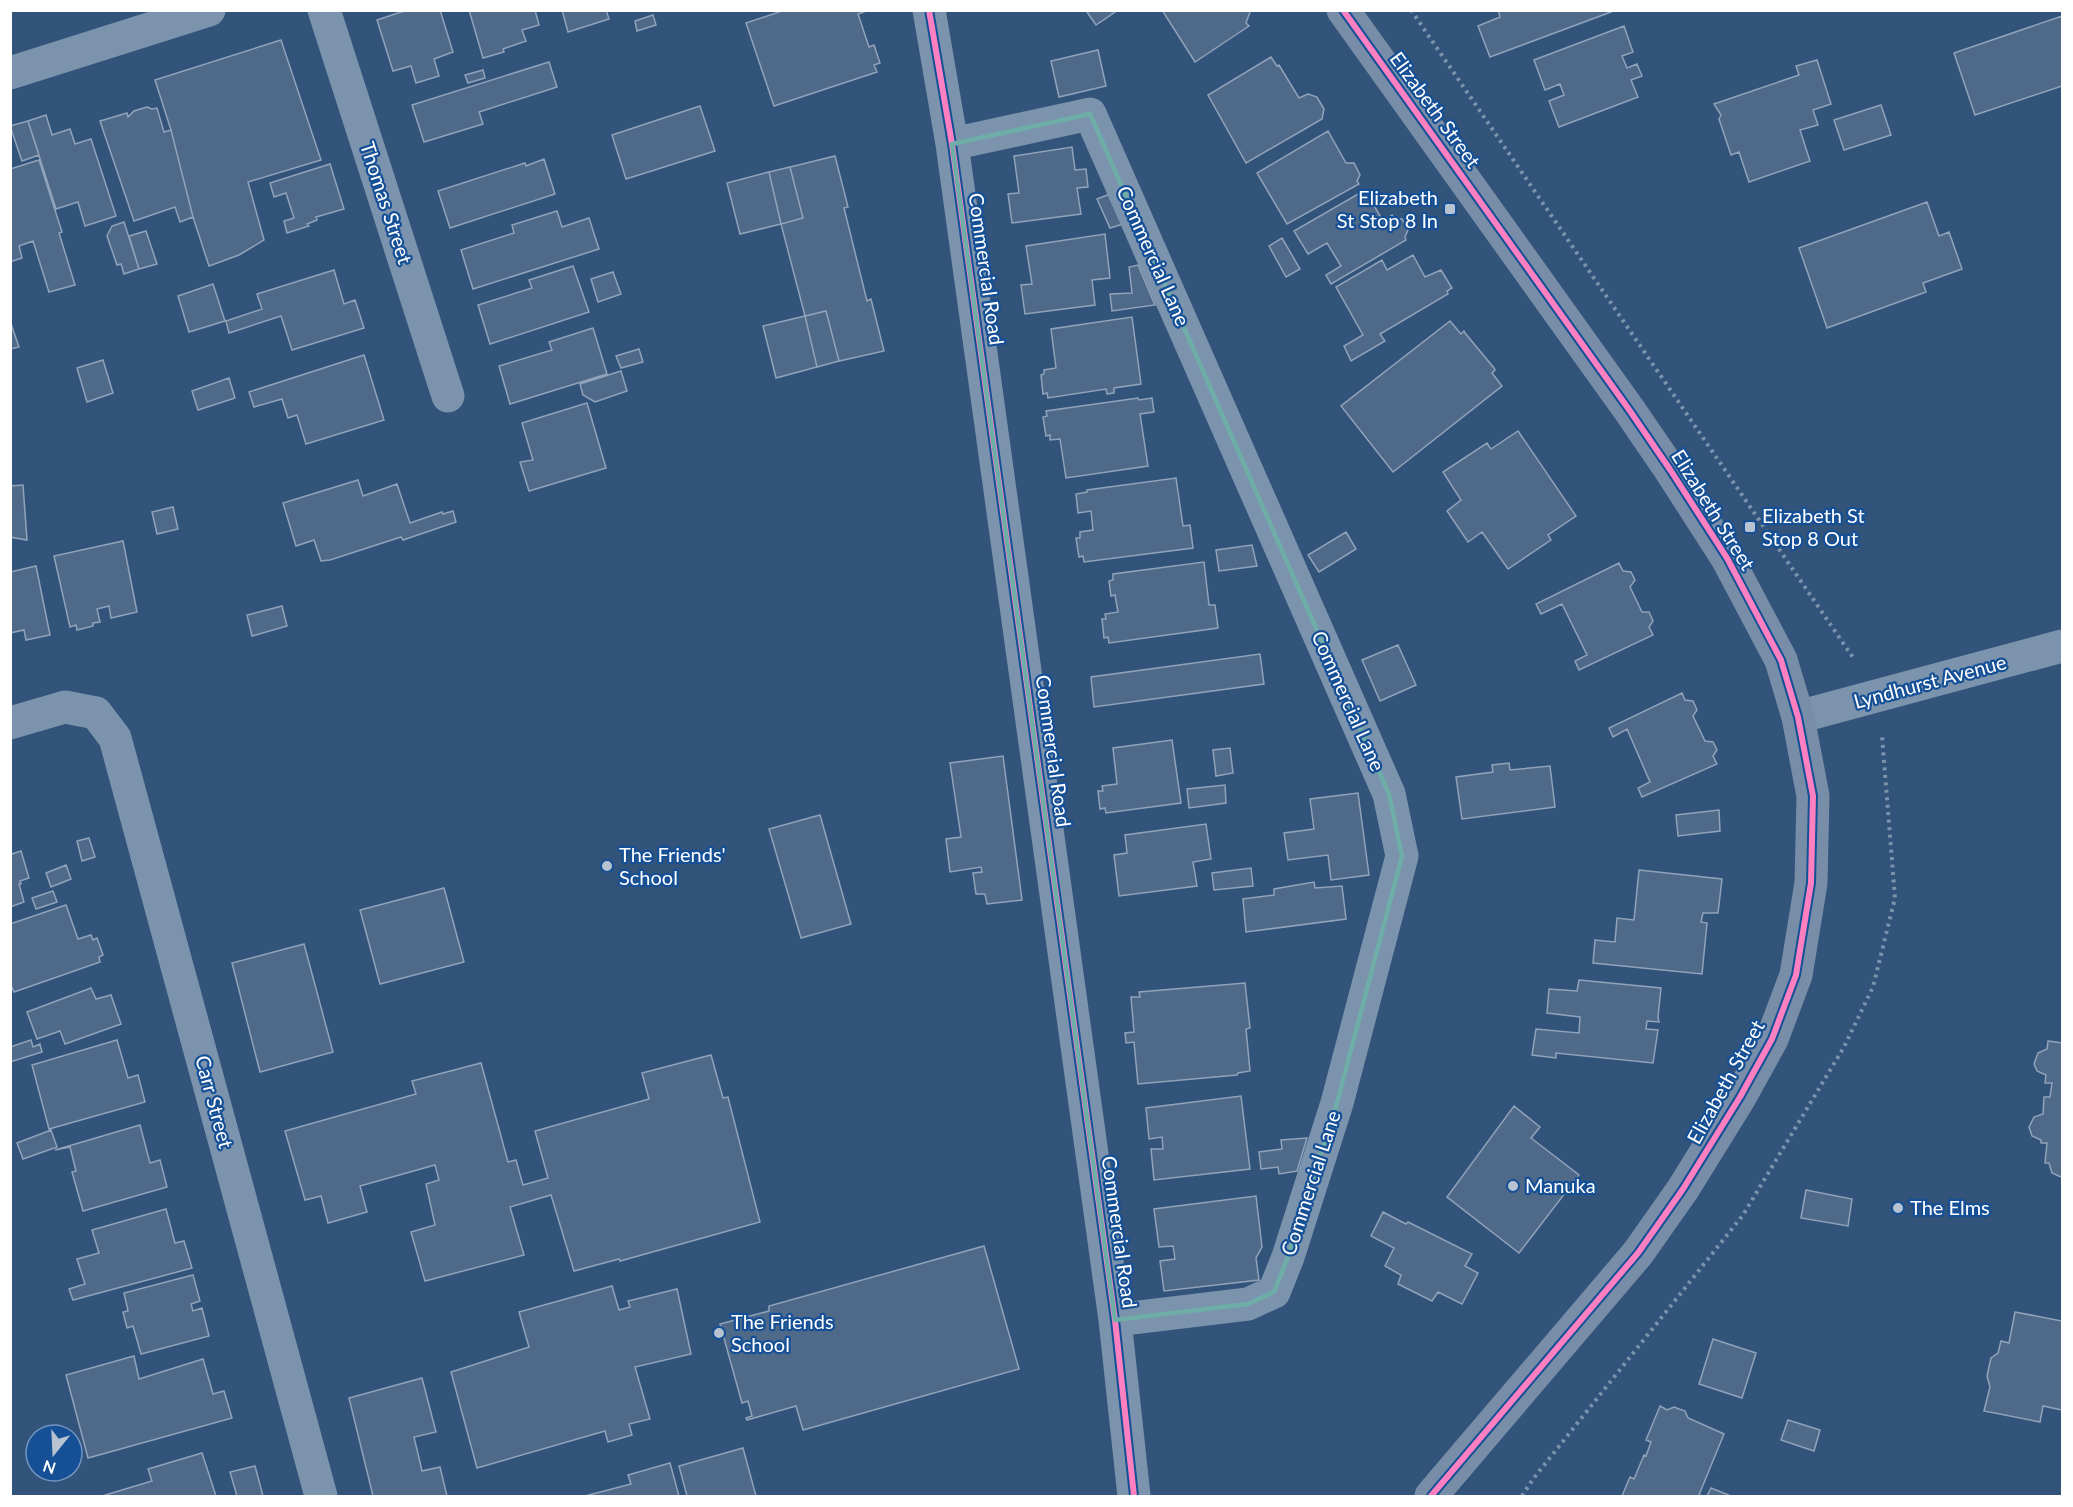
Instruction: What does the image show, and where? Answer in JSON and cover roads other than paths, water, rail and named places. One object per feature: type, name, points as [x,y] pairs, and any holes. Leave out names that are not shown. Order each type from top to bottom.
[{"type":"main road","name":"Elizabeth Street","points":[[1343,10],[1547,293],[1671,471],[1727,558],[1781,660],[1798,717],[1813,796],[1811,883],[1796,975],[1772,1039],[1712,1143],[1638,1252],[1431,1497]]},
{"type":"street","points":[[10,73],[208,10]]},
{"type":"street","name":"Thomas Street","points":[[324,10],[448,396]]},
{"type":"street","name":"Commercial Road","points":[[929,10],[952,144],[1115,1320],[1134,1497]]},
{"type":"street","name":"Commercial Lane","points":[[952,144],[1090,114],[1389,794],[1402,856],[1337,1103],[1288,1257],[1274,1292],[1248,1304],[1115,1320]]},
{"type":"street","name":"Lyndhurst Avenue","points":[[1798,717],[2062,646]]},
{"type":"street","name":"Carr Street","points":[[10,723],[65,707],[96,713],[115,738],[321,1497]]},
{"type":"place","name":"Elizabeth St Stop 8 In","points":[[1450,209]]},
{"type":"place","name":"Elizabeth St Stop 8 Out","points":[[1750,527]]},
{"type":"place","name":"The Friends' School","points":[[607,866]]},
{"type":"place","name":"Manuka","points":[[1513,1186]]},
{"type":"place","name":"The Elms","points":[[1898,1208]]},
{"type":"place","name":"The Friends School","points":[[719,1333]]}]
